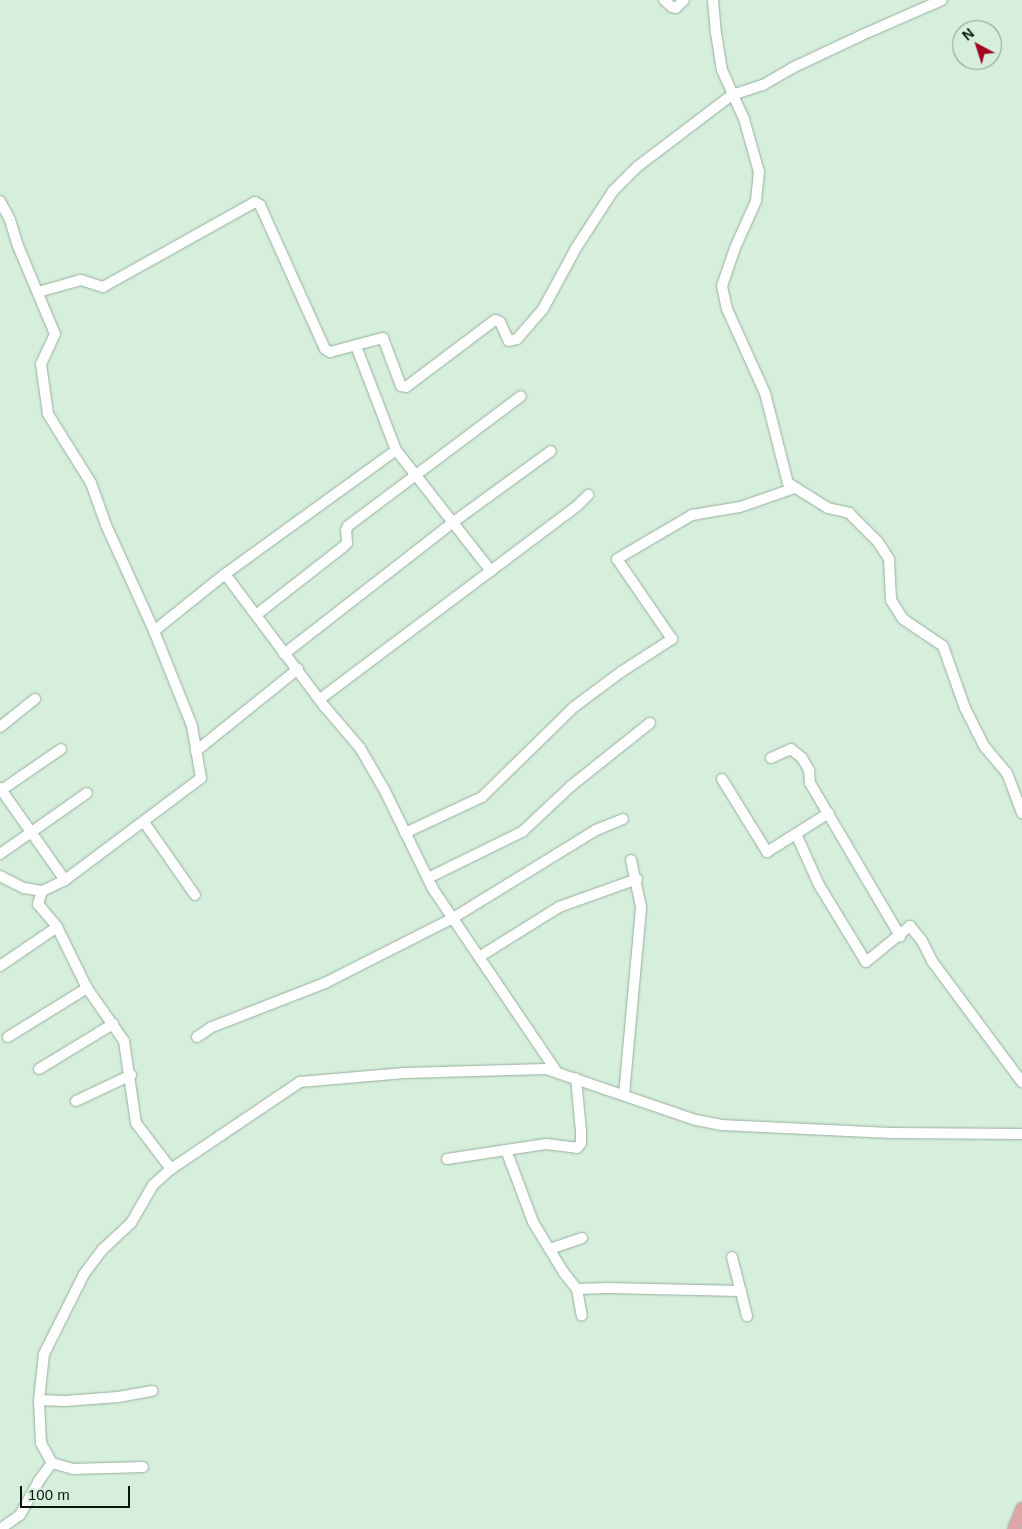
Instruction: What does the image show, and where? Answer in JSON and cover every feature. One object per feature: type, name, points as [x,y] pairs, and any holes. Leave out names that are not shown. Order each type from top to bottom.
[{"type":"main road","points":[[1014,1529],[1022,1509]]},
{"type":"street","points":[[664,0],[672,8],[676,8],[684,0]]},
{"type":"street","points":[[38,292],[81,280],[103,287],[255,202],[260,205],[325,349],[330,352],[383,338],[401,386],[406,388],[495,320],[500,322],[509,341],[517,339],[543,310],[576,248],[613,192],[637,167],[732,96],[763,85],[792,68],[942,0]]},
{"type":"street","points":[[712,1],[722,70],[732,96],[744,119],[759,172],[756,201],[735,248],[722,286],[727,309],[765,393],[788,483],[828,508],[849,513],[878,542],[889,559],[891,600],[903,619],[942,646],[964,708],[984,746],[1007,773],[1022,813]]},
{"type":"street","points":[[0,201],[10,220],[18,246],[55,334],[41,364],[48,414],[91,483],[116,547],[154,631],[192,726],[201,778],[64,880],[42,890],[24,888],[0,876]]},
{"type":"street","points":[[356,346],[396,450],[491,571]]},
{"type":"street","points":[[256,615],[342,547],[347,542],[346,530],[348,526],[522,396]]},
{"type":"street","points":[[154,631],[226,574],[396,450]]},
{"type":"street","points":[[284,654],[452,522],[551,451]]},
{"type":"street","points":[[405,833],[482,797],[574,707],[621,672],[672,640],[617,559],[692,515],[740,507],[795,488]]},
{"type":"street","points":[[320,700],[577,506],[588,494]]},
{"type":"street","points":[[226,574],[284,654],[360,748],[428,878],[557,1072]]},
{"type":"street","points":[[196,751],[298,669]]},
{"type":"street","points":[[0,727],[35,699]]},
{"type":"street","points":[[428,878],[522,832],[571,786],[650,723]]},
{"type":"street","points":[[61,748],[0,789],[64,880]]},
{"type":"street","points":[[771,758],[792,749],[802,758],[809,770],[810,783],[900,936]]},
{"type":"street","points":[[722,779],[767,852],[829,813]]},
{"type":"street","points":[[0,854],[87,794]]},
{"type":"street","points":[[197,1037],[212,1027],[325,983],[453,918],[596,830],[623,819]]},
{"type":"street","points":[[144,822],[194,895]]},
{"type":"street","points":[[796,834],[820,886],[866,962],[910,926],[922,942],[932,961],[1022,1082]]},
{"type":"street","points":[[624,1095],[641,907],[631,860]]},
{"type":"street","points":[[479,957],[559,907],[636,879]]},
{"type":"street","points":[[42,890],[38,904],[57,927],[87,988],[124,1041],[136,1124],[171,1169]]},
{"type":"street","points":[[0,966],[57,927]]},
{"type":"street","points":[[8,1037],[87,988]]},
{"type":"street","points":[[39,1069],[113,1024]]},
{"type":"street","points":[[143,1467],[73,1469],[52,1463],[41,1443],[39,1400],[44,1354],[84,1274],[103,1249],[131,1223],[153,1185],[171,1169],[300,1082],[405,1073],[546,1069],[696,1120],[721,1125],[891,1133],[1022,1134]]},
{"type":"street","points":[[76,1101],[130,1075]]},
{"type":"street","points":[[447,1159],[546,1144],[573,1148],[579,1146],[581,1131],[576,1078]]},
{"type":"street","points":[[506,1150],[528,1210],[550,1249],[577,1289],[582,1316]]},
{"type":"street","points":[[550,1249],[582,1238]]},
{"type":"street","points":[[732,1257],[747,1316]]},
{"type":"street","points":[[577,1289],[741,1291]]},
{"type":"street","points":[[39,1400],[65,1402],[118,1397],[152,1391]]},
{"type":"street","points":[[0,1529],[20,1515],[38,1482],[52,1463]]}]
